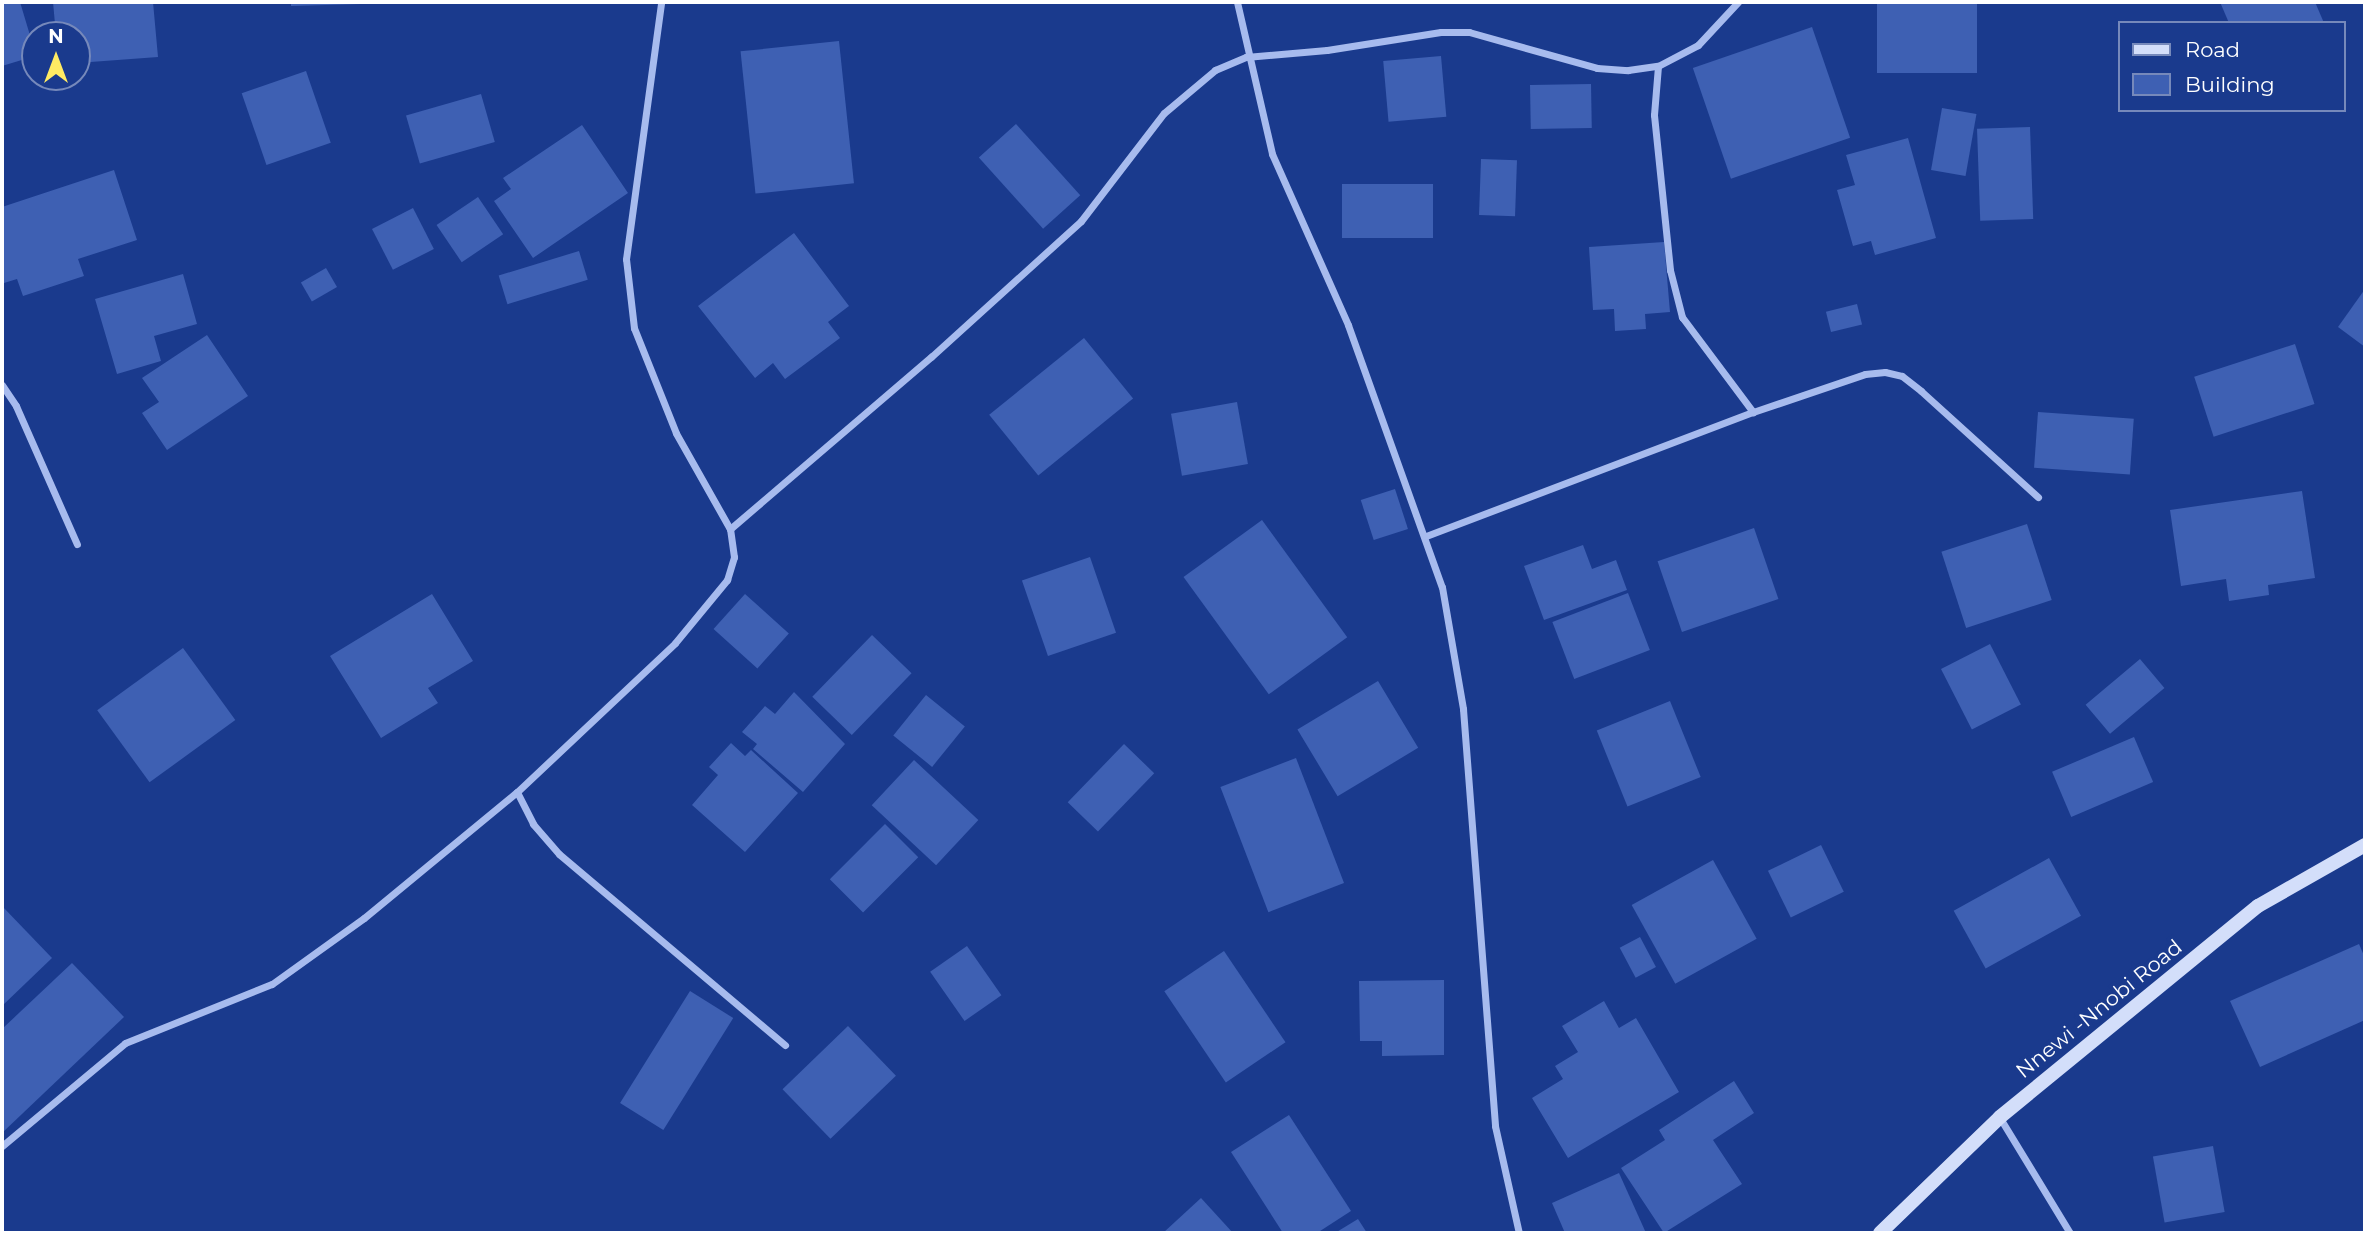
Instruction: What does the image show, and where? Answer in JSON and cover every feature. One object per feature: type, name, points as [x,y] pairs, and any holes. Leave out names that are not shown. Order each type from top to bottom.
[{"type":"main road","name":"Nnewi -Nnobi Road","points":[[1880,1233],[2000,1117],[2258,906],[2365,845]]},
{"type":"street","points":[[2,1146],[125,1043],[272,984],[363,918],[517,792],[675,643],[727,580],[734,556],[730,529],[676,433],[634,328],[626,259],[661,2]]},
{"type":"street","points":[[1237,2],[1246,57],[1272,154],[1348,325],[1426,536],[1442,587],[1463,709],[1490,1087],[1519,1233]]},
{"type":"street","points":[[730,529],[931,357],[1081,221],[1187,89],[1246,57],[1326,50],[1441,32],[1469,32],[1597,68],[1658,66],[1698,45],[1738,2]]},
{"type":"street","points":[[1658,66],[1654,115],[1670,270],[1682,317],[1753,412]]},
{"type":"street","points":[[1426,536],[1753,412],[1865,374],[1902,376],[2038,497]]},
{"type":"street","points":[[2,385],[16,406],[77,544]]},
{"type":"street","points":[[517,792],[533,824],[559,854],[786,1045]]},
{"type":"street","points":[[2000,1117],[2070,1233]]},
{"type":"building","points":[[2,2],[20,2],[26,21],[21,21],[21,60],[2,66]]},
{"type":"building","points":[[53,2],[153,2],[158,57],[91,62],[91,21],[55,21]]},
{"type":"building","points":[[291,2],[361,2],[361,4],[291,6]]},
{"type":"building","points":[[1877,2],[1977,2],[1977,73],[1877,73]]},
{"type":"building","points":[[2220,2],[2315,2],[2323,21],[2228,21]]},
{"type":"building","points":[[1812,27],[1850,138],[1731,179],[1693,68]]},
{"type":"building","points":[[839,41],[854,183],[755,194],[741,51]]},
{"type":"building","points":[[1441,56],[1446,117],[1389,122],[1383,61]]},
{"type":"building","points":[[306,71],[331,143],[266,165],[242,93]]},
{"type":"building","points":[[1591,84],[1592,128],[1531,129],[1530,85]]},
{"type":"building","points":[[481,94],[495,142],[420,164],[406,115]]},
{"type":"building","points":[[1942,108],[1976,114],[1966,176],[1931,170]]},
{"type":"building","points":[[1016,124],[1080,195],[1043,229],[979,157]]},
{"type":"building","points":[[582,125],[628,193],[533,258],[494,201],[511,189],[503,178]]},
{"type":"building","points":[[2030,127],[2033,219],[1980,221],[1977,129]]},
{"type":"building","points":[[1908,138],[1936,238],[1875,255],[1871,241],[1853,246],[1837,190],[1855,185],[1846,155]]},
{"type":"building","points":[[1481,159],[1517,160],[1515,216],[1479,215]]},
{"type":"building","points":[[114,170],[137,240],[78,259],[84,276],[23,296],[17,279],[4,283],[2,207]]},
{"type":"building","points":[[1342,184],[1433,184],[1433,238],[1342,238]]},
{"type":"building","points":[[478,197],[503,234],[462,262],[437,225]]},
{"type":"building","points":[[413,208],[434,249],[393,270],[372,229]]},
{"type":"building","points":[[794,233],[849,306],[828,322],[840,338],[785,379],[773,363],[755,378],[698,306]]},
{"type":"building","points":[[1664,242],[1670,312],[1645,314],[1646,329],[1615,331],[1614,309],[1593,310],[1589,247]]},
{"type":"building","points":[[579,251],[588,280],[507,304],[499,276]]},
{"type":"building","points":[[326,268],[337,287],[312,302],[301,282]]},
{"type":"building","points":[[183,274],[197,324],[154,336],[161,361],[117,374],[95,299]]},
{"type":"building","points":[[2365,289],[2365,347],[2338,327]]},
{"type":"building","points":[[1857,304],[1862,324],[1831,332],[1826,312]]},
{"type":"building","points":[[207,335],[248,396],[167,450],[142,413],[159,402],[142,378]]},
{"type":"building","points":[[1084,338],[1133,399],[1038,475],[989,415]]},
{"type":"building","points":[[2295,344],[2314,404],[2214,437],[2194,377]]},
{"type":"building","points":[[1237,402],[1248,464],[1182,476],[1171,414]]},
{"type":"building","points":[[2038,412],[2134,419],[2130,475],[2034,468]]},
{"type":"building","points":[[1395,489],[1408,529],[1374,540],[1361,500]]},
{"type":"building","points":[[2302,491],[2315,578],[2268,585],[2269,595],[2229,601],[2226,579],[2181,586],[2170,510]]},
{"type":"building","points":[[1262,520],[1347,637],[1269,694],[1184,577]]},
{"type":"building","points":[[2027,524],[2052,600],[1966,628],[1941,552]]},
{"type":"building","points":[[1754,528],[1778,599],[1682,632],[1658,561]]},
{"type":"building","points":[[1583,545],[1592,569],[1616,560],[1627,590],[1544,620],[1524,566]]},
{"type":"building","points":[[1090,557],[1116,633],[1048,656],[1022,580]]},
{"type":"building","points":[[1628,593],[1650,650],[1574,679],[1552,622]]},
{"type":"building","points":[[432,594],[473,661],[428,688],[438,703],[381,738],[330,656]]},
{"type":"building","points":[[745,594],[789,633],[757,668],[714,629]]},
{"type":"building","points":[[872,635],[912,673],[852,735],[812,697]]},
{"type":"building","points":[[1990,644],[2021,705],[1972,730],[1941,669]]},
{"type":"building","points":[[183,648],[235,720],[150,782],[97,710]]},
{"type":"building","points":[[2140,659],[2164,688],[2110,734],[2086,705]]},
{"type":"building","points":[[1378,681],[1418,748],[1338,796],[1297,729]]},
{"type":"building","points":[[794,692],[845,744],[803,792],[753,749],[757,744],[742,732],[765,706],[775,714]]},
{"type":"building","points":[[926,695],[965,726],[932,767],[893,735]]},
{"type":"building","points":[[1670,701],[1701,777],[1627,807],[1597,731]]},
{"type":"building","points":[[2134,737],[2153,782],[2071,817],[2052,772]]},
{"type":"building","points":[[731,743],[745,756],[751,750],[798,793],[745,852],[692,805],[718,775],[709,767]]},
{"type":"building","points":[[1124,744],[1154,773],[1098,831],[1068,802]]},
{"type":"building","points":[[1296,758],[1344,883],[1268,912],[1220,787]]},
{"type":"building","points":[[914,760],[978,820],[936,865],[872,805]]},
{"type":"building","points":[[885,824],[918,857],[863,912],[830,879]]},
{"type":"building","points":[[1821,845],[1844,892],[1791,918],[1768,871]]},
{"type":"building","points":[[2049,858],[2081,916],[1986,969],[1954,911]]},
{"type":"building","points":[[1713,860],[1757,939],[1675,984],[1632,905]]},
{"type":"building","points":[[2,906],[52,958],[2,1006]]},
{"type":"building","points":[[1640,937],[1656,967],[1636,978],[1620,948]]},
{"type":"building","points":[[2359,944],[2365,958],[2365,1020],[2260,1067],[2230,1001]]},
{"type":"building","points":[[967,946],[1001,995],[965,1021],[930,972]]},
{"type":"building","points":[[1224,951],[1286,1042],[1226,1082],[1164,991]]},
{"type":"building","points":[[72,963],[124,1017],[2,1133],[2,1029]]},
{"type":"building","points":[[1444,980],[1444,1055],[1382,1056],[1382,1041],[1360,1041],[1359,981]]},
{"type":"building","points":[[690,991],[733,1018],[663,1130],[620,1103]]},
{"type":"building","points":[[1604,1001],[1619,1028],[1636,1018],[1679,1092],[1568,1158],[1532,1098],[1563,1079],[1555,1066],[1578,1052],[1562,1026]]},
{"type":"building","points":[[848,1026],[896,1076],[830,1139],[783,1089]]},
{"type":"building","points":[[1734,1081],[1754,1113],[1713,1140],[1742,1184],[1664,1233],[1621,1168],[1665,1140],[1659,1130]]},
{"type":"building","points":[[1289,1115],[1351,1211],[1317,1233],[1283,1233],[1231,1152]]},
{"type":"building","points":[[2213,1146],[2225,1212],[2165,1223],[2153,1157]]},
{"type":"building","points":[[1619,1173],[1646,1233],[1565,1233],[1552,1203]]},
{"type":"building","points":[[1201,1198],[1233,1233],[1163,1233]]},
{"type":"building","points":[[1358,1219],[1367,1233],[1335,1233]]}]
